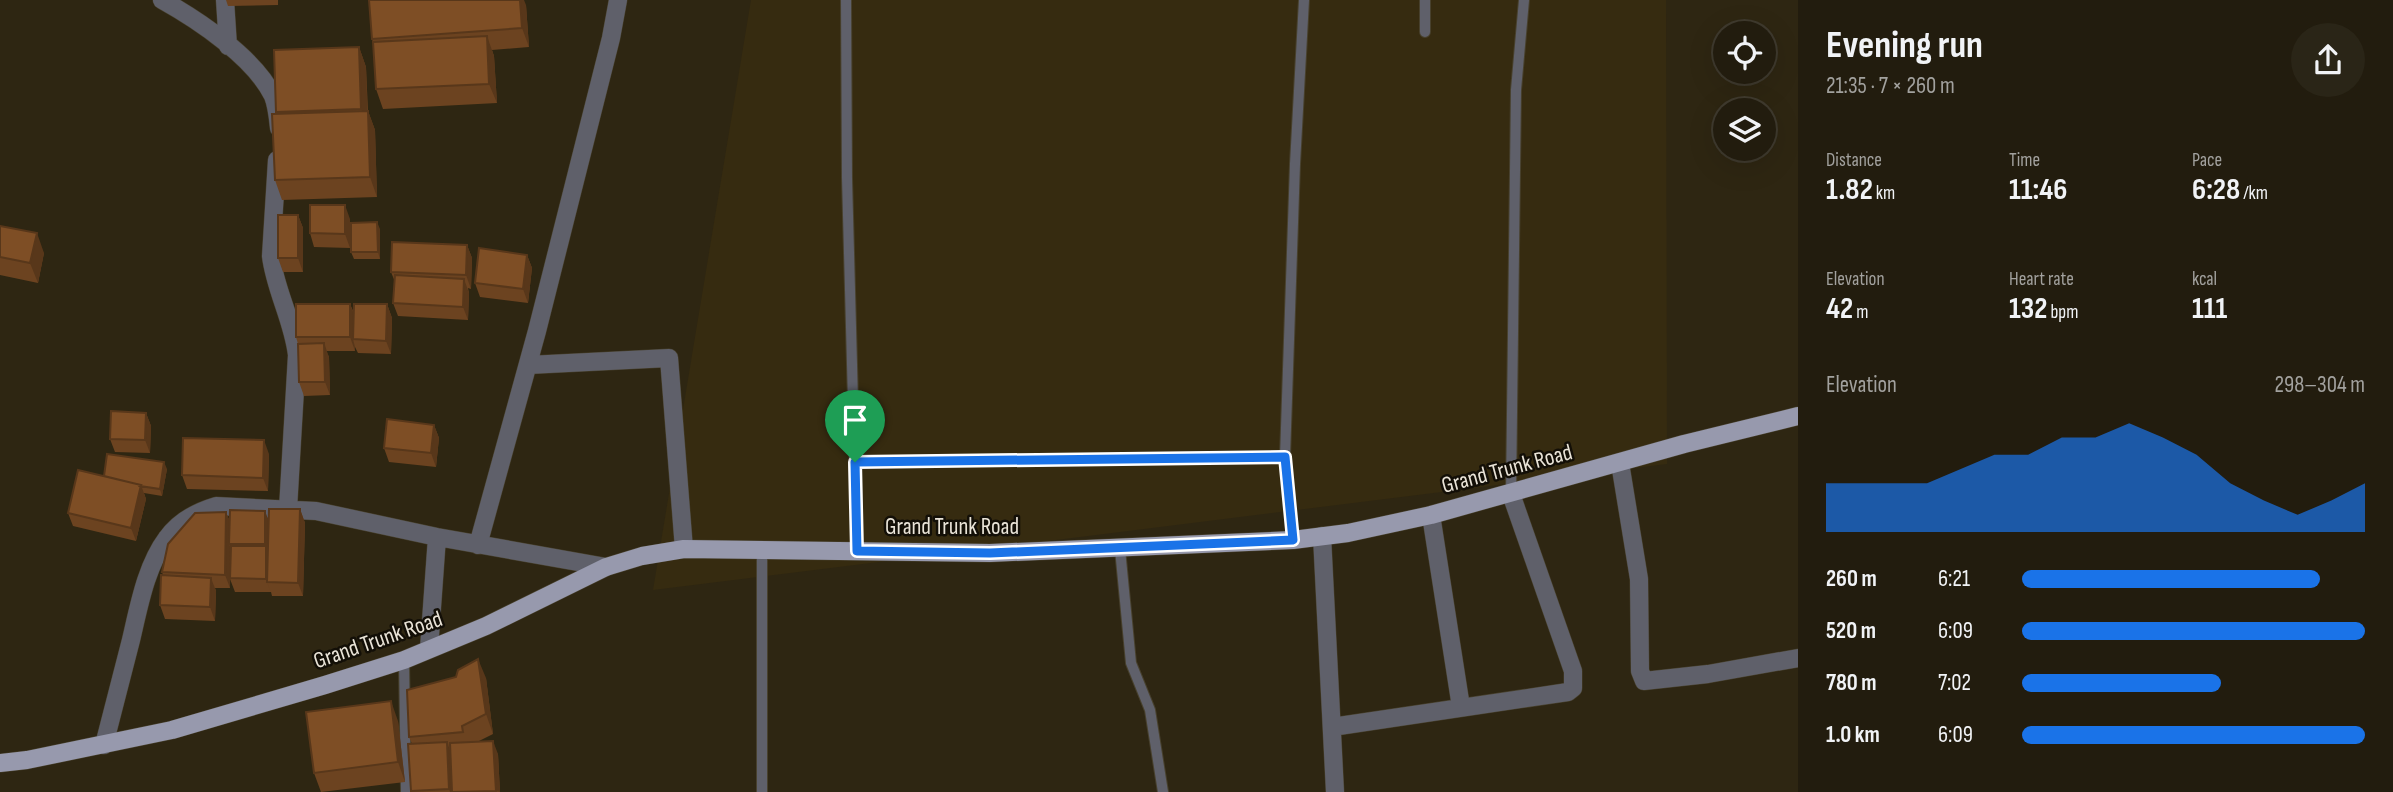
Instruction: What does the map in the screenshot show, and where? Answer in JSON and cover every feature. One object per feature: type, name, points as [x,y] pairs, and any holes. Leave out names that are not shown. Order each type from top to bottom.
[{"type":"main road","name":"Grand Trunk Road","points":[[0,762],[27,760],[172,730],[404,660],[486,626],[607,567],[642,556],[684,550],[990,553],[1293,540],[1431,516],[1684,444],[1798,416]]},
{"type":"street","points":[[162,0],[197,19],[259,72],[275,99],[279,129],[271,256],[295,334],[297,355],[288,509]]},
{"type":"street","points":[[225,0],[228,46]]},
{"type":"street","points":[[478,545],[528,365],[611,38],[618,0]]},
{"type":"street","points":[[528,365],[669,358],[684,550]]},
{"type":"street","points":[[1620,463],[1639,579],[1640,671],[1644,681],[1708,674],[1798,658]]},
{"type":"street","points":[[1332,727],[1568,692],[1573,688],[1573,671],[1511,494]]},
{"type":"street","points":[[104,745],[154,558],[168,537],[186,519],[200,511],[216,506],[288,509],[341,515],[437,537],[607,567]]},
{"type":"street","points":[[1431,516],[1461,707]]},
{"type":"street","points":[[1322,536],[1335,792]]},
{"type":"street","points":[[429,649],[437,537]]},
{"type":"lane","points":[[846,0],[847,178],[857,551]]},
{"type":"lane","points":[[1293,540],[1285,457],[1304,0]]},
{"type":"lane","points":[[1425,0],[1425,32]]},
{"type":"lane","points":[[1511,494],[1516,90],[1524,0]]},
{"type":"lane","points":[[855,462],[1285,457]]},
{"type":"lane","points":[[1120,549],[1131,663],[1150,710],[1163,792]]},
{"type":"lane","points":[[762,550],[762,792]]},
{"type":"lane","points":[[404,660],[406,792]]},
{"type":"shaded area","points":[[751,0],[1666,0],[1667,464],[653,590]]},
{"type":"building","points":[[369,0],[520,0],[522,28],[372,39]]},
{"type":"building","points":[[487,36],[489,84],[376,89],[373,42]]},
{"type":"building","points":[[359,47],[361,109],[276,112],[274,50]]},
{"type":"building","points":[[368,111],[370,177],[275,180],[272,114]]},
{"type":"building","points":[[310,205],[345,205],[345,234],[310,233]]},
{"type":"building","points":[[278,215],[298,215],[298,258],[278,258]]},
{"type":"building","points":[[377,222],[378,252],[351,252],[351,223]]},
{"type":"building","points":[[0,226],[37,233],[30,263],[0,257]]},
{"type":"building","points":[[392,242],[467,245],[466,275],[391,272]]},
{"type":"building","points":[[479,248],[527,255],[523,289],[475,283]]},
{"type":"building","points":[[395,275],[464,279],[463,307],[393,303]]},
{"type":"building","points":[[296,304],[350,304],[350,337],[296,337]]},
{"type":"building","points":[[354,304],[387,304],[386,341],[353,339]]},
{"type":"building","points":[[324,343],[325,382],[299,382],[298,344]]},
{"type":"building","points":[[111,411],[146,413],[145,440],[110,439]]},
{"type":"building","points":[[387,419],[434,425],[431,453],[384,448]]},
{"type":"building","points":[[183,438],[264,440],[263,478],[182,475]]},
{"type":"building","points":[[107,454],[164,462],[160,489],[104,476]]},
{"type":"building","points":[[78,470],[141,485],[131,528],[68,513]]},
{"type":"building","points":[[269,509],[300,509],[298,583],[267,582]]},
{"type":"building","points":[[230,510],[265,511],[265,544],[229,544]]},
{"type":"building","points":[[226,512],[225,575],[162,572],[168,544],[195,513]]},
{"type":"building","points":[[231,546],[266,546],[266,579],[230,578]]},
{"type":"building","points":[[161,575],[211,578],[210,607],[160,605]]},
{"type":"building","points":[[478,659],[486,714],[462,726],[463,732],[409,737],[407,690],[456,677],[458,670]]},
{"type":"building","points":[[391,701],[398,762],[314,773],[306,712]]},
{"type":"building","points":[[493,741],[496,791],[452,792],[450,743]]},
{"type":"building","points":[[447,742],[449,789],[411,791],[408,744]]},
{"type":"route","points":[[1285,457],[1293,540],[990,553],[857,551],[855,462],[1285,457]]}]
